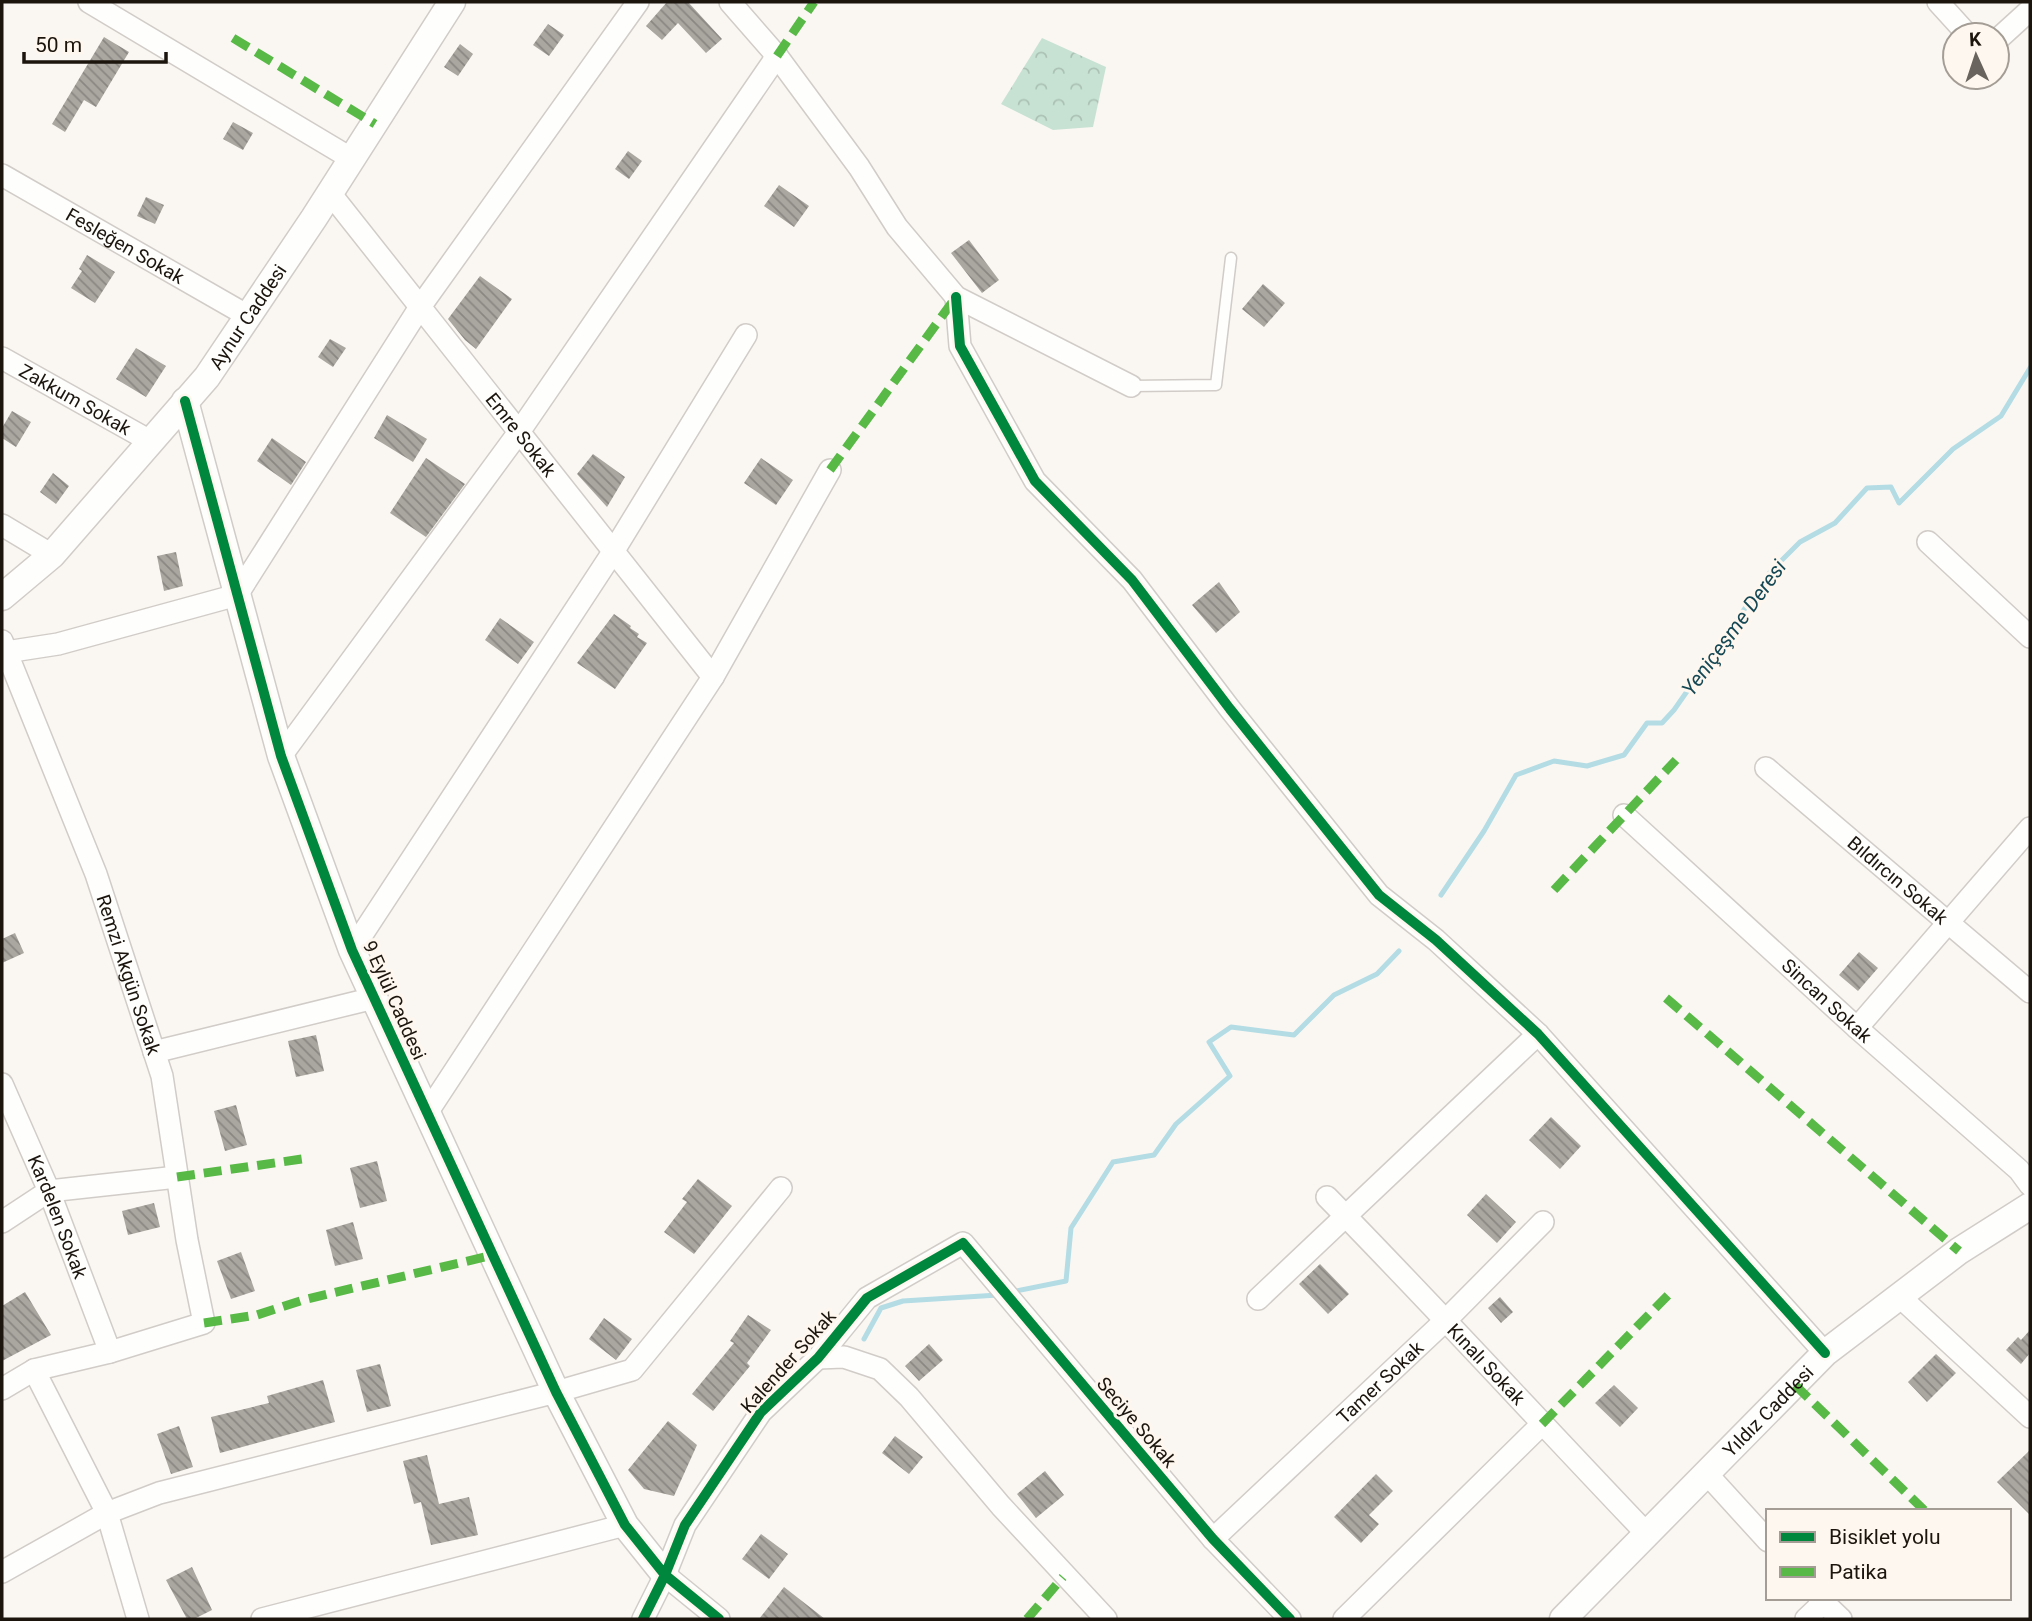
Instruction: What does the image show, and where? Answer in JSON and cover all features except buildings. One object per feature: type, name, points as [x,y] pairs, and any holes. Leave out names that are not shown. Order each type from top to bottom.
[{"type":"street","points":[[89,2],[352,159]]},
{"type":"street","name":"Aynur Caddesi","points":[[2,597],[52,555],[207,377],[453,2]]},
{"type":"street","points":[[4,646],[58,644],[237,595],[420,307],[639,2]]},
{"type":"street","points":[[730,2],[777,56],[859,167],[897,227],[956,297],[1131,386]]},
{"type":"street","points":[[1938,2],[1955,21]]},
{"type":"street","points":[[2011,27],[2030,10]]},
{"type":"street","points":[[281,755],[519,432],[777,56]]},
{"type":"street","name":"Fesleğen Sokak","points":[[2,175],[248,316]]},
{"type":"street","name":"Emre Sokak","points":[[330,193],[713,677]]},
{"type":"street","points":[[956,297],[960,346],[1035,481],[1132,580],[1230,709],[1379,895],[1436,940],[1538,1034],[1825,1353]]},
{"type":"street","points":[[352,950],[613,552],[746,335]]},
{"type":"street","name":"Zakkum Sokak","points":[[2,358],[150,441]]},
{"type":"street","name":"9 Eylül Caddesi","points":[[186,401],[281,755],[352,950],[556,1392],[625,1525],[665,1575]]},
{"type":"street","points":[[427,1113],[713,677],[830,470]]},
{"type":"street","points":[[2,525],[52,555]]},
{"type":"street","points":[[1928,542],[2030,637]]},
{"type":"street","name":"Remzi Akgün Sokak","points":[[4,646],[96,874],[162,1076],[187,1240],[204,1323],[110,1352]]},
{"type":"street","name":"Bıldırcın Sokak","points":[[1766,768],[2030,992]]},
{"type":"street","name":"Sincan Sokak","points":[[1624,815],[1857,1028],[2020,1170],[2030,1185]]},
{"type":"street","points":[[1857,1028],[1913,971],[1947,922],[2030,828]]},
{"type":"street","points":[[154,1052],[374,998]]},
{"type":"street","points":[[1258,1299],[1538,1034]]},
{"type":"street","name":"Kardelen Sokak","points":[[2,1084],[49,1191],[110,1352]]},
{"type":"street","points":[[2,1222],[49,1191],[177,1177]]},
{"type":"street","points":[[2,1572],[107,1513],[172,1490],[556,1392],[632,1370],[781,1188]]},
{"type":"street","name":"Kınalı Sokak","points":[[1327,1197],[1447,1319],[1542,1424],[1646,1532]]},
{"type":"street","name":"Yıldız Caddesi","points":[[1563,1619],[1825,1353],[1959,1251],[2030,1206]]},
{"type":"street","name":"Tamer Sokak","points":[[1213,1539],[1447,1319],[1544,1222]]},
{"type":"street","name":"Kalender Sokak","points":[[643,1619],[665,1575],[685,1525],[761,1412],[818,1358],[867,1298],[963,1243]]},
{"type":"street","name":"Seciye Sokak","points":[[963,1243],[1213,1539],[1290,1619]]},
{"type":"street","points":[[1899,1296],[2030,1417]]},
{"type":"street","points":[[2,1389],[34,1370],[110,1352]]},
{"type":"street","points":[[818,1358],[844,1357],[880,1369],[909,1397],[1001,1506],[1106,1619]]},
{"type":"street","points":[[34,1370],[107,1513],[138,1619]]},
{"type":"street","points":[[1344,1619],[1542,1424]]},
{"type":"street","points":[[1707,1474],[1766,1539]]},
{"type":"street","points":[[262,1619],[625,1525]]},
{"type":"street","points":[[665,1575],[719,1619]]},
{"type":"street","points":[[1806,1619],[1821,1600],[1840,1619]]},
{"type":"lane","points":[[1131,386],[1216,384],[1231,258]]},
{"type":"green space","points":[[1042,38],[1106,67],[1093,127],[1053,130],[1001,104]]},
{"type":"waterway","name":"Yeniçeşme Deresi","points":[[1441,895],[1484,831],[1516,775],[1554,761],[1587,766],[1624,755],[1647,723],[1662,723],[1674,710],[1771,571],[1800,542],[1835,523],[1867,488],[1891,487],[1899,503],[1953,449],[2001,416],[2030,368]]},
{"type":"waterway","name":"Yeniçeşme Deresi","points":[[1011,1292],[1066,1281],[1071,1228],[1113,1162],[1154,1155],[1176,1124],[1230,1076],[1209,1042],[1231,1027],[1294,1035],[1334,995],[1377,974],[1399,951]]},
{"type":"waterway","name":"Yeniçeşme Deresi","points":[[864,1339],[881,1308],[903,1301],[998,1295]]},
{"type":"marked path","points":[[777,56],[814,2]]},
{"type":"marked path","points":[[233,38],[375,124]]},
{"type":"marked path","points":[[830,470],[956,297]]},
{"type":"marked path","points":[[1554,890],[1676,760]]},
{"type":"marked path","points":[[1666,998],[1959,1251]]},
{"type":"marked path","points":[[177,1177],[302,1159]]},
{"type":"marked path","points":[[204,1323],[257,1315],[303,1300],[493,1255]]},
{"type":"marked path","points":[[1542,1424],[1673,1290]]},
{"type":"marked path","points":[[1795,1385],[1923,1509]]},
{"type":"marked path","points":[[1027,1619],[1063,1577]]},
{"type":"cycle path","points":[[956,297],[960,346],[1035,481],[1132,580],[1230,709],[1379,895],[1436,940],[1538,1034],[1825,1353]]},
{"type":"cycle path","points":[[185,401],[281,756],[352,950],[556,1392],[625,1525],[665,1575],[719,1619]]},
{"type":"cycle path","points":[[643,1619],[665,1575],[685,1525],[761,1412],[818,1358],[867,1298],[963,1243],[1213,1539],[1290,1619]]}]
